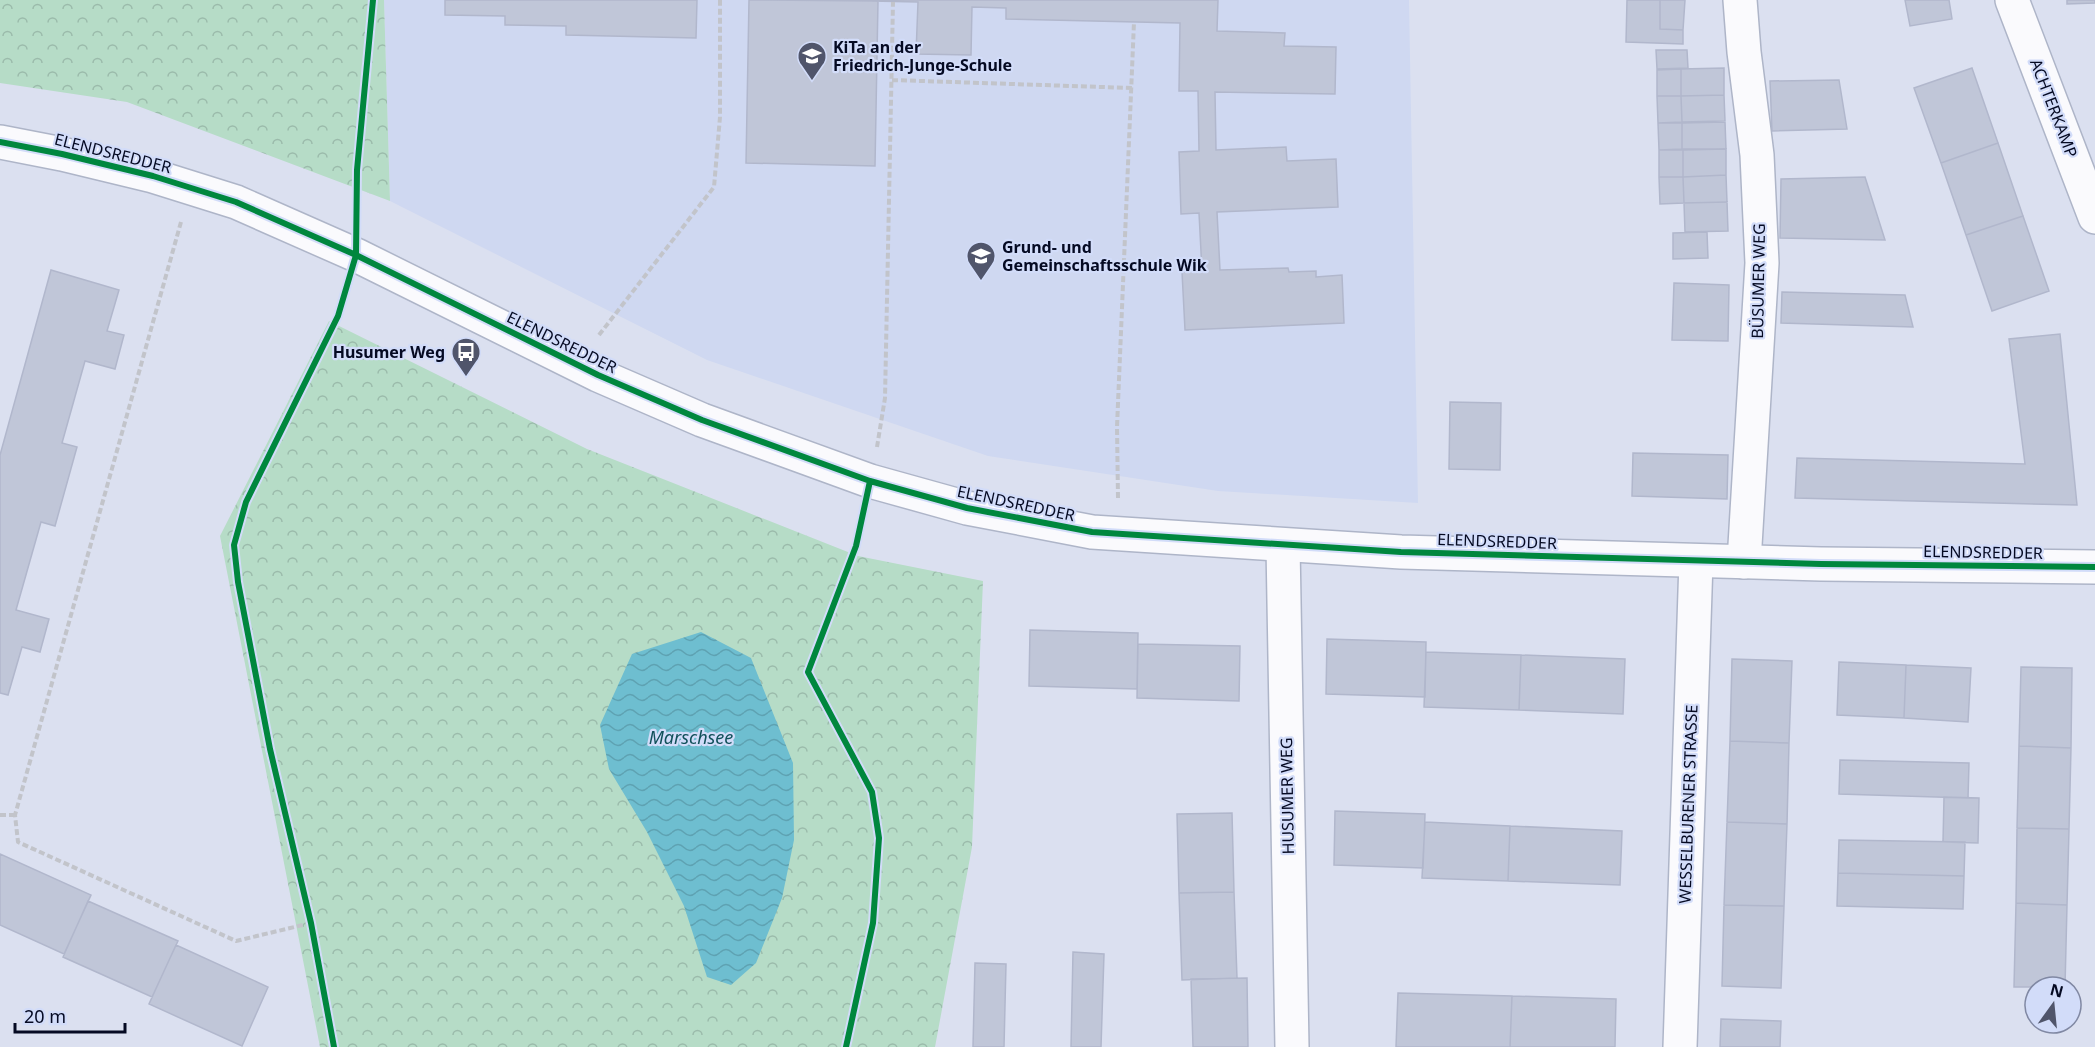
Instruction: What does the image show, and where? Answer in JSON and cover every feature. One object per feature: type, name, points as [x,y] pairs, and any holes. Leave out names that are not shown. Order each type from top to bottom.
[{"type":"main road","name":"BÜSUMER WEG","points":[[1740,0],[1757,155],[1762,263],[1744,562]]},
{"type":"main road","name":"ACHTERKAMP","points":[[2012,0],[2095,217]]},
{"type":"main road","name":"ELENDSREDDER","points":[[0,142],[62,153],[191,187],[236,202],[306,232],[577,364],[702,420],[870,481],[968,508],[1092,532],[1283,546],[1696,561],[2095,567]]},
{"type":"main road","name":"HUSUMER WEG","points":[[1283,546],[1292,1047]]},
{"type":"main road","name":"WESSELBURENER STRASSE","points":[[1680,1047],[1696,561]]},
{"type":"path","points":[[577,364],[714,187],[720,117],[720,0]]},
{"type":"path","points":[[870,481],[885,398],[893,2]]},
{"type":"path","points":[[1118,476],[1117,427],[1134,22]]},
{"type":"path","points":[[892,80],[1131,87]]},
{"type":"path","points":[[191,187],[15,815],[18,842],[236,941],[311,923]]},
{"type":"path","points":[[0,815],[15,815]]},
{"type":"shaded area","name":"Grund- und Gemeinschaftsschule Wik","points":[[384,0],[1409,0],[1418,503],[1218,491],[988,456],[707,360],[390,201]]},
{"type":"green space","points":[[0,0],[384,0],[390,201],[127,102],[0,83]]},
{"type":"green space","points":[[329,321],[587,449],[858,556],[983,581],[972,847],[935,1047],[320,1047],[220,536]]},
{"type":"water","name":"Marschsee","points":[[701,632],[751,658],[793,763],[794,840],[782,898],[756,963],[731,985],[707,977],[684,906],[647,832],[609,769],[600,725],[632,654]]},
{"type":"building","points":[[445,0],[697,0],[696,38],[566,35],[566,26],[505,25],[505,16],[445,15]]},
{"type":"building","name":"KiTa an der Friedrich-Junge-Schule","points":[[749,0],[878,1],[875,166],[746,163]]},
{"type":"building","points":[[824,0],[1218,0],[1217,31],[1285,33],[1284,46],[1336,47],[1335,94],[1215,92],[1216,150],[1286,147],[1287,161],[1336,159],[1338,207],[1217,212],[1220,270],[1288,268],[1289,272],[1316,271],[1316,277],[1342,275],[1344,323],[1185,330],[1182,272],[1202,271],[1199,213],[1181,214],[1179,152],[1199,151],[1198,91],[1179,91],[1180,23],[1006,19],[1006,8],[972,7],[971,55],[916,54],[918,2]]},
{"type":"building","points":[[1627,0],[1660,0],[1660,29],[1683,30],[1683,44],[1626,42]]},
{"type":"building","points":[[1660,0],[1685,0],[1683,30],[1660,29]]},
{"type":"building","points":[[1905,0],[1949,0],[1952,19],[1910,26]]},
{"type":"building","points":[[2067,0],[2095,0],[2095,3],[2067,4]]},
{"type":"building","points":[[1656,50],[1687,50],[1688,68],[1657,69]]},
{"type":"building","points":[[1724,68],[1724,95],[1681,96],[1681,69]]},
{"type":"building","points":[[1972,68],[1998,143],[1941,163],[1914,88]]},
{"type":"building","points":[[1681,69],[1681,96],[1657,96],[1657,70]]},
{"type":"building","points":[[1839,80],[1847,129],[1772,131],[1770,81]]},
{"type":"building","points":[[1724,95],[1725,121],[1682,122],[1681,96]]},
{"type":"building","points":[[1657,96],[1681,96],[1682,122],[1658,123]]},
{"type":"building","points":[[1725,122],[1726,149],[1682,149],[1682,123]]},
{"type":"building","points":[[1658,123],[1682,123],[1682,149],[1659,150]]},
{"type":"building","points":[[1998,143],[2023,216],[1966,235],[1941,163]]},
{"type":"building","points":[[1726,149],[1726,175],[1683,177],[1683,150]]},
{"type":"building","points":[[1659,150],[1683,150],[1683,177],[1659,177]]},
{"type":"building","points":[[1726,175],[1727,202],[1684,203],[1683,177]]},
{"type":"building","points":[[1659,177],[1683,177],[1684,203],[1660,204]]},
{"type":"building","points":[[1865,177],[1885,240],[1780,238],[1781,179]]},
{"type":"building","points":[[1727,202],[1728,231],[1685,232],[1684,203]]},
{"type":"building","points":[[2023,216],[2049,291],[1992,311],[1966,235]]},
{"type":"building","points":[[1707,232],[1708,258],[1673,259],[1673,233]]},
{"type":"building","points":[[51,270],[119,290],[107,331],[124,335],[115,369],[85,361],[62,443],[77,447],[55,526],[41,522],[16,610],[49,619],[40,652],[22,647],[8,695],[0,693],[0,455]]},
{"type":"building","points":[[1674,283],[1729,285],[1728,341],[1672,340]]},
{"type":"building","points":[[1782,292],[1905,295],[1913,327],[1781,323]]},
{"type":"building","points":[[2060,334],[2077,505],[1795,498],[1797,458],[2025,464],[2009,339]]},
{"type":"building","points":[[1450,402],[1501,403],[1500,470],[1449,469]]},
{"type":"building","points":[[1633,453],[1728,455],[1727,499],[1632,496]]},
{"type":"building","points":[[1030,630],[1138,633],[1137,689],[1029,686]]},
{"type":"building","points":[[1327,639],[1426,642],[1425,697],[1326,694]]},
{"type":"building","points":[[1138,644],[1240,646],[1239,701],[1137,698]]},
{"type":"building","points":[[1426,652],[1521,655],[1519,710],[1424,707]]},
{"type":"building","points":[[1521,655],[1625,659],[1623,714],[1519,710]]},
{"type":"building","points":[[1732,659],[1792,661],[1789,743],[1730,741]]},
{"type":"building","points":[[1839,662],[1906,665],[1904,718],[1837,715]]},
{"type":"building","points":[[1906,665],[1971,668],[1968,722],[1904,718]]},
{"type":"building","points":[[2021,667],[2072,668],[2071,748],[2019,746]]},
{"type":"building","points":[[1730,741],[1789,743],[1787,824],[1727,822]]},
{"type":"building","points":[[2019,746],[2071,748],[2069,829],[2017,828]]},
{"type":"building","points":[[1840,760],[1969,763],[1968,798],[1839,794]]},
{"type":"building","points":[[1944,797],[1979,798],[1978,843],[1943,842]]},
{"type":"building","points":[[1335,811],[1425,814],[1423,868],[1334,865]]},
{"type":"building","points":[[1232,813],[1234,892],[1179,893],[1177,814]]},
{"type":"building","points":[[1425,822],[1510,826],[1508,881],[1422,878]]},
{"type":"building","points":[[1727,822],[1787,824],[1784,906],[1724,905]]},
{"type":"building","points":[[1510,826],[1622,831],[1620,885],[1508,881]]},
{"type":"building","points":[[2017,828],[2069,829],[2067,905],[2016,903]]},
{"type":"building","points":[[1839,840],[1965,842],[1964,876],[1838,873]]},
{"type":"building","points":[[0,854],[91,895],[64,954],[0,925]]},
{"type":"building","points":[[1838,873],[1964,876],[1963,909],[1837,906]]},
{"type":"building","points":[[1234,892],[1237,978],[1182,980],[1179,893]]},
{"type":"building","points":[[88,901],[178,941],[152,997],[63,957]]},
{"type":"building","points":[[2016,903],[2067,905],[2065,975],[2023,975],[2023,987],[2014,987]]},
{"type":"building","points":[[1724,905],[1784,906],[1781,988],[1722,986]]},
{"type":"building","points":[[176,945],[268,987],[242,1046],[149,1004]]},
{"type":"building","points":[[1073,952],[1104,954],[1101,1047],[1071,1047]]},
{"type":"building","points":[[975,963],[1006,964],[1004,1047],[973,1047]]},
{"type":"building","points":[[1247,978],[1248,1047],[1193,1047],[1191,979]]},
{"type":"building","points":[[1398,993],[1512,996],[1510,1047],[1396,1047]]},
{"type":"building","points":[[1512,996],[1616,999],[1615,1047],[1510,1047]]},
{"type":"building","points":[[1721,1019],[1781,1021],[1780,1047],[1720,1047]]},
{"type":"cycle path","points":[[334,1047],[311,923],[270,749],[238,582],[234,545],[246,502],[338,316],[356,255],[357,170],[373,0]]},
{"type":"cycle path","points":[[0,142],[153,176],[236,202],[356,255],[598,375],[702,420],[870,481],[967,508],[1092,532],[1401,552],[1821,564],[2095,567]]},
{"type":"cycle path","points":[[846,1047],[873,923],[879,838],[872,792],[808,672],[856,546],[870,481]]},
{"type":"place","name":"KiTa an der Friedrich-Junge-Schule","points":[[812,82]]},
{"type":"place","name":"Grund- und Gemeinschaftsschule Wik","points":[[981,282]]},
{"type":"place","name":"Husumer Weg","points":[[466,378]]}]
